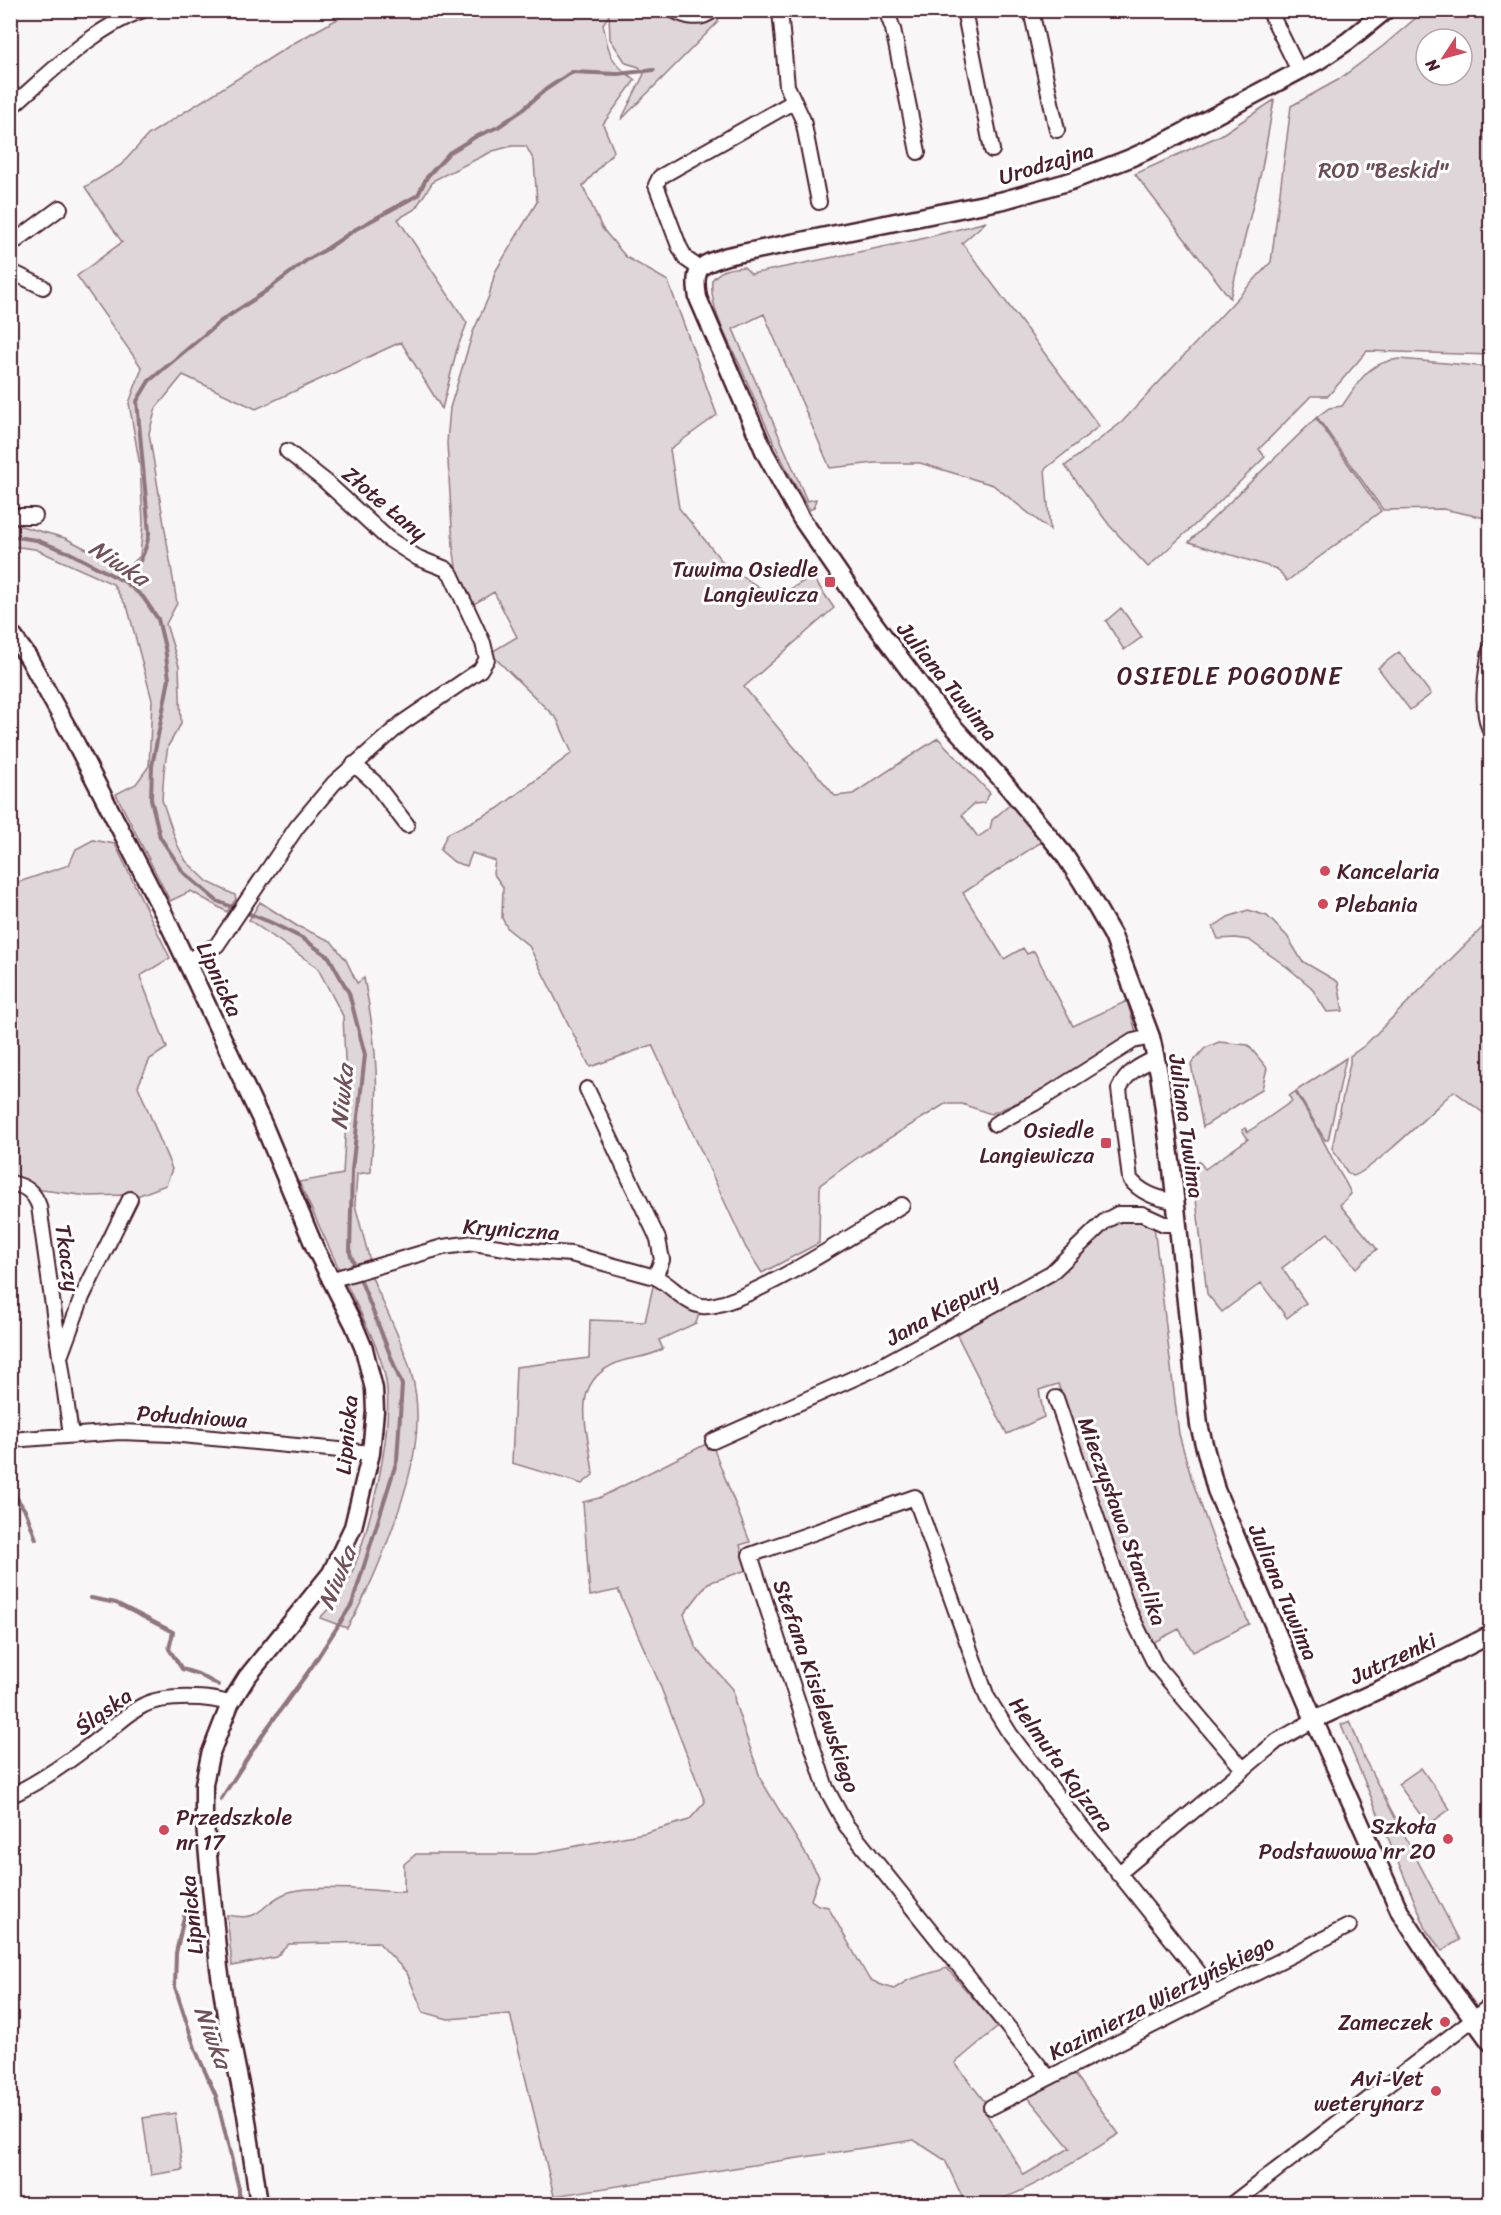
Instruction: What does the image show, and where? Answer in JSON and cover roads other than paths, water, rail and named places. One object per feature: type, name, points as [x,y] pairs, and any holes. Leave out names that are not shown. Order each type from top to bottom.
[{"type":"street","points":[[10,108],[105,28],[124,17],[143,10]]},
{"type":"street","points":[[673,10],[687,18],[709,15],[714,10]]},
{"type":"street","points":[[780,10],[788,86],[793,102],[803,120],[819,202]]},
{"type":"street","points":[[886,10],[918,152]]},
{"type":"street","points":[[964,10],[992,150]]},
{"type":"street","points":[[1031,10],[1057,130]]},
{"type":"street","points":[[1269,10],[1299,71]]},
{"type":"street","name":"Urodzajna","points":[[697,275],[710,261],[727,256],[1004,200],[1071,181],[1157,146],[1299,71],[1348,41],[1386,10]]},
{"type":"street","points":[[697,275],[679,246],[656,185],[660,177],[793,102]]},
{"type":"street","points":[[10,245],[60,207]]},
{"type":"street","points":[[10,271],[43,287]]},
{"type":"street","name":"Juliana Tuwima","points":[[697,275],[698,298],[761,443],[801,518],[929,698],[958,735],[1039,823],[1076,873],[1113,936],[1151,1037],[1156,1058],[1178,1224],[1199,1425],[1216,1490],[1314,1720],[1400,1912],[1440,1973],[1491,2042]]},
{"type":"street","name":"Złote Łany","points":[[186,961],[217,945],[297,827],[334,783],[402,723],[480,670],[487,659],[451,574],[446,569],[418,558],[387,538],[325,481],[287,451]]},
{"type":"street","points":[[10,516],[35,516]]},
{"type":"street","name":"Lipnicka","points":[[10,632],[28,657],[72,736],[145,875],[264,1126],[300,1215],[354,1326],[370,1370],[375,1411],[371,1453],[353,1527],[331,1573],[248,1677],[230,1704],[214,1742],[206,1770],[204,1815],[220,1980],[246,2114],[259,2205]]},
{"type":"street","points":[[1491,650],[1485,694],[1488,724],[1491,730]]},
{"type":"street","points":[[354,765],[374,782],[407,825]]},
{"type":"street","points":[[995,1124],[1035,1103],[1133,1041],[1151,1037]]},
{"type":"street","points":[[1156,1058],[1137,1066],[1124,1077],[1119,1089],[1130,1179],[1138,1189],[1164,1200],[1175,1201]]},
{"type":"street","points":[[587,1089],[658,1239],[662,1260],[656,1277]]},
{"type":"street","name":"Tkaczy","points":[[10,1183],[27,1188],[35,1196],[39,1206],[71,1435]]},
{"type":"street","name":"Tkaczy","points":[[60,1356],[82,1297],[130,1198]]},
{"type":"street","name":"Kryniczna","points":[[330,1280],[443,1247],[474,1243],[518,1250],[571,1254],[656,1277],[699,1306],[726,1304],[804,1264],[902,1205]]},
{"type":"street","name":"Jana Kiepury","points":[[713,1441],[879,1367],[1041,1278],[1065,1261],[1105,1221],[1118,1214],[1142,1214],[1164,1224],[1178,1224]]},
{"type":"street","name":"Mieczysława Stanclika","points":[[1056,1398],[1127,1607],[1155,1664],[1243,1769]]},
{"type":"street","name":"Południowa","points":[[10,1440],[120,1432],[171,1434],[371,1453]]},
{"type":"street","name":"Helmuta Kajzara","points":[[915,1497],[987,1697],[1010,1734],[1118,1874],[1215,1993]]},
{"type":"street","name":"Stefana Kisielewskiego","points":[[915,1497],[750,1555],[826,1788],[846,1826],[1048,2077]]},
{"type":"street","name":"Jutrzenki","points":[[1314,1720],[1491,1635]]},
{"type":"street","name":"Śląska","points":[[10,1796],[50,1774],[147,1703],[167,1699],[214,1699],[230,1704]]},
{"type":"street","points":[[1118,1874],[1277,1741],[1314,1720]]},
{"type":"street","name":"Kazimierza Wierzyńskiego","points":[[991,2107],[1349,1926]]},
{"type":"street","points":[[1232,2205],[1491,2006]]},
{"type":"waterway","points":[[125,582],[141,559],[149,533],[137,401],[149,381],[221,321],[307,260],[356,229],[418,195],[427,177],[449,153],[475,137],[498,127],[572,72],[617,74],[654,70]]},
{"type":"waterway","name":"Niwka","points":[[10,536],[36,540],[70,553],[125,582],[143,597],[158,619],[169,679],[152,766],[151,799],[160,837],[184,873],[217,901],[270,922],[302,938],[329,957],[349,993],[365,1055],[352,1170],[350,1253],[356,1269]]},
{"type":"waterway","name":"Niwka","points":[[221,1799],[352,1604],[397,1460],[402,1385],[359,1276]]},
{"type":"waterway","points":[[15,1495],[26,1512],[36,1539]]},
{"type":"waterway","points":[[91,1598],[116,1603],[173,1632],[169,1649],[182,1669],[198,1674],[218,1685]]},
{"type":"waterway","name":"Niwka","points":[[192,1881],[176,1953],[175,1987],[196,2051],[216,2096],[239,2189],[239,2204]]},
{"type":"place","name":"Tuwima Osiedle Langiewicza","points":[[830,582]]},
{"type":"place","name":"Kancelaria","points":[[1325,871]]},
{"type":"place","name":"Plebania","points":[[1323,904]]},
{"type":"place","name":"Osiedle Langiewicza","points":[[1106,1143]]},
{"type":"place","name":"Przedszkole nr 17","points":[[164,1830]]},
{"type":"place","name":"Szkoła Podstawowa nr 20","points":[[1448,1839]]},
{"type":"place","name":"Zameczek","points":[[1445,2022]]},
{"type":"place","name":"Avi-Vet weterynarz","points":[[1436,2091]]},
{"type":"district","name":"OSIEDLE POGODNE","points":[[1230,676]]},
{"type":"park label","name":"ROD \"Beskid\"","points":[[1383,170]]}]
